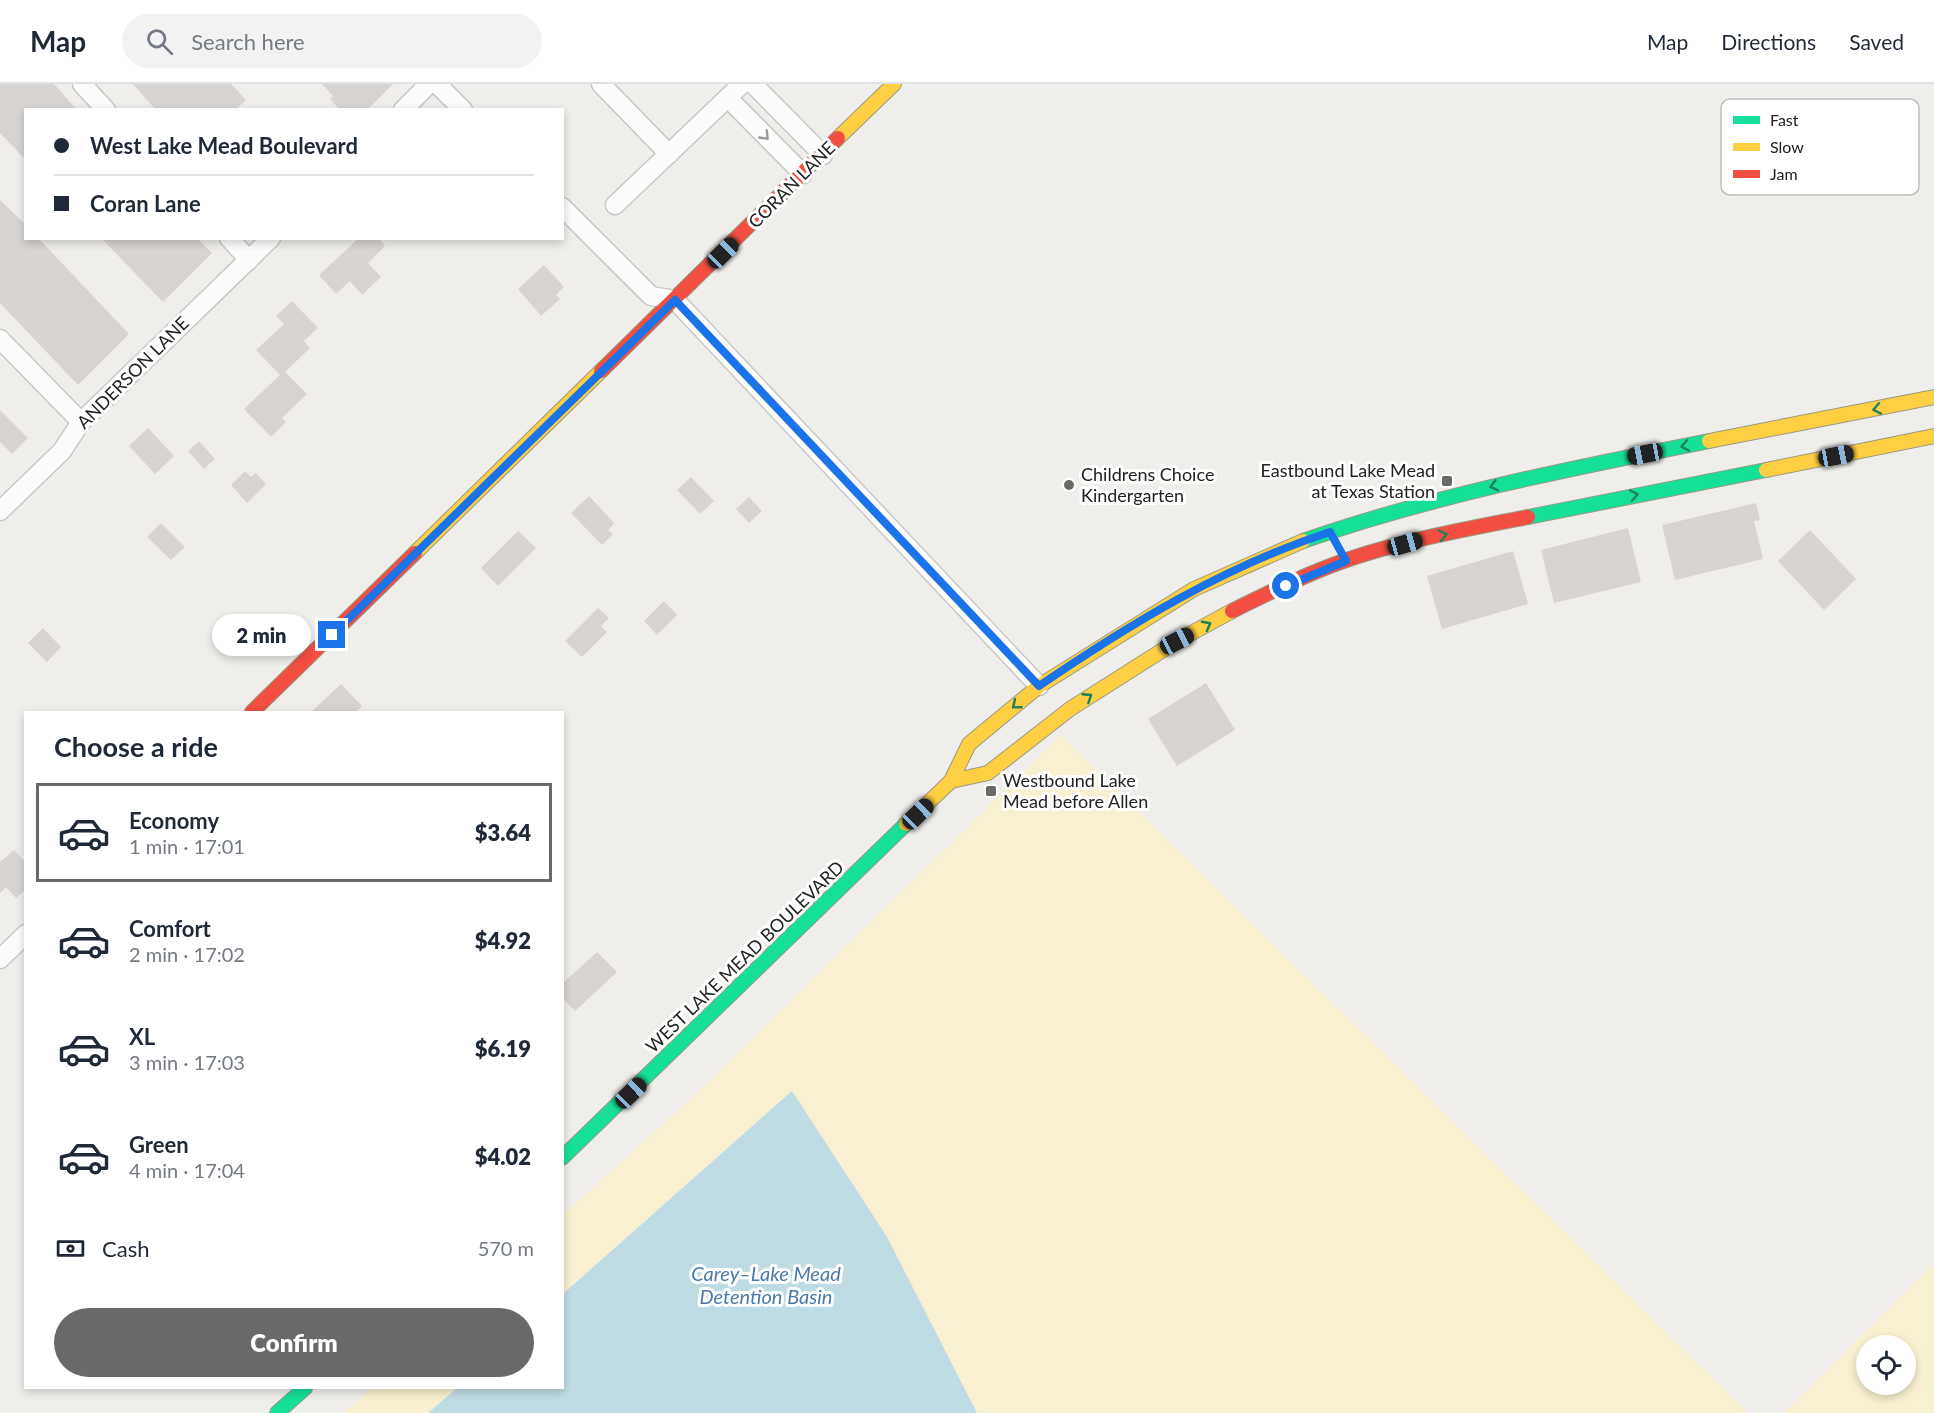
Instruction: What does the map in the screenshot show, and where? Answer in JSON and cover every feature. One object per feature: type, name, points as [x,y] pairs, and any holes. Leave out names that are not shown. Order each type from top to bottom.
[{"type":"main road","name":"CORAN LANE","points":[[253,711],[894,84]]},
{"type":"main road","name":"WEST LAKE MEAD BOULEVARD","points":[[564,1156],[951,781],[969,744],[1039,686],[1194,589],[1263,557],[1312,555],[1531,476],[1827,423],[1934,397]]},
{"type":"main road","name":"WEST LAKE MEAD BOULEVARD","points":[[951,781],[988,773],[1070,709],[1177,641],[1237,609],[1312,555],[1338,547],[1425,539],[1834,451],[1934,436]]},
{"type":"main road","points":[[277,1413],[304,1389]]},
{"type":"street","points":[[82,84],[104,108]]},
{"type":"street","points":[[405,108],[429,84]]},
{"type":"street","points":[[437,84],[461,108]]},
{"type":"street","points":[[601,84],[669,154]]},
{"type":"street","points":[[615,205],[742,84]]},
{"type":"street","points":[[753,84],[823,155]]},
{"type":"street","points":[[728,98],[803,174]]},
{"type":"street","points":[[564,209],[651,296],[675,300],[1039,686]]},
{"type":"street","points":[[231,240],[249,260]]},
{"type":"street","name":"ANDERSON LANE","points":[[0,511],[62,452],[81,422],[269,240]]},
{"type":"street","points":[[0,339],[81,422]]},
{"type":"street","points":[[0,959],[24,936]]},
{"type":"sand","points":[[1061,735],[1748,1413],[977,1413],[887,1237],[792,1091],[564,1293],[564,1214],[693,1097]]},
{"type":"sand","points":[[1934,1264],[1934,1413],[1784,1413],[1856,1341],[1856,1395],[1916,1395],[1916,1335],[1863,1335]]},
{"type":"sand","points":[[371,1389],[456,1389],[428,1413],[344,1413]]},
{"type":"water","name":"Carey–Lake Mead Detention Basin","points":[[792,1091],[887,1237],[977,1413],[428,1413],[456,1389],[564,1389],[564,1293]]},
{"type":"building","points":[[0,84],[54,84],[75,108],[24,108],[24,158],[0,133]]},
{"type":"building","points":[[133,84],[231,84],[246,100],[237,108],[154,108]]},
{"type":"building","points":[[322,84],[393,84],[369,108],[338,108],[330,99],[333,96]]},
{"type":"building","points":[[0,200],[24,223],[24,240],[40,240],[129,334],[78,385],[0,303]]},
{"type":"building","points":[[103,240],[199,240],[212,253],[163,302]]},
{"type":"building","points":[[357,240],[380,240],[385,246],[368,263],[381,277],[362,295],[350,281],[336,294],[319,275]]},
{"type":"building","points":[[544,265],[564,287],[556,295],[560,299],[541,316],[518,289]]},
{"type":"building","points":[[292,301],[318,328],[304,341],[310,348],[285,372],[307,394],[282,418],[286,422],[271,437],[244,409],[280,375],[256,350],[284,324],[276,316]]},
{"type":"building","points":[[0,410],[28,438],[12,454],[0,442]]},
{"type":"building","points":[[148,428],[174,456],[155,474],[129,446]]},
{"type":"building","points":[[199,441],[215,459],[204,469],[188,451]]},
{"type":"building","points":[[245,471],[251,477],[256,473],[266,484],[247,503],[231,485]]},
{"type":"building","points":[[691,477],[714,501],[700,514],[677,490]]},
{"type":"building","points":[[589,496],[614,523],[608,530],[613,534],[602,545],[571,513]]},
{"type":"building","points":[[749,497],[762,511],[749,523],[736,509]]},
{"type":"building","points":[[1756,503],[1760,520],[1754,521],[1763,559],[1675,580],[1662,525]]},
{"type":"building","points":[[161,523],[185,547],[171,560],[147,537]]},
{"type":"building","points":[[1628,528],[1641,582],[1554,603],[1541,550]]},
{"type":"building","points":[[1810,530],[1856,579],[1824,610],[1778,561]]},
{"type":"building","points":[[518,531],[536,548],[498,586],[481,568]]},
{"type":"building","points":[[1513,551],[1528,604],[1442,629],[1427,576]]},
{"type":"building","points":[[664,601],[677,615],[657,635],[644,621]]},
{"type":"building","points":[[598,608],[609,618],[601,626],[607,632],[582,657],[565,641]]},
{"type":"building","points":[[43,628],[61,647],[47,662],[28,643]]},
{"type":"building","points":[[1206,683],[1235,730],[1177,766],[1148,719]]},
{"type":"building","points":[[341,684],[362,706],[357,711],[312,711]]},
{"type":"building","points":[[14,850],[24,861],[24,891],[16,898],[6,887],[0,893],[0,862]]},
{"type":"building","points":[[597,952],[617,972],[575,1011],[564,1000],[564,982]]},
{"type":"traffic: fast","points":[[1303,541],[1454,496],[1556,472],[1709,441]]},
{"type":"traffic: fast","points":[[1528,517],[1766,470]]},
{"type":"traffic: fast","points":[[564,1156],[906,824]]},
{"type":"traffic: fast","points":[[277,1413],[304,1389]]},
{"type":"traffic: slow","points":[[838,138],[894,84]]},
{"type":"traffic: slow","points":[[415,553],[601,371]]},
{"type":"traffic: slow","points":[[1709,441],[1934,397]]},
{"type":"traffic: slow","points":[[1766,470],[1934,436]]},
{"type":"traffic: slow","points":[[906,824],[951,781],[969,744],[1039,686],[1194,589],[1303,541]]},
{"type":"traffic: slow","points":[[951,781],[988,773],[1070,709],[1177,641],[1232,611]]},
{"type":"traffic: jam","points":[[601,371],[838,138]]},
{"type":"traffic: jam","points":[[1232,611],[1309,575],[1369,553],[1422,539],[1528,517]]},
{"type":"traffic: jam","points":[[253,711],[415,553]]},
{"type":"place","name":"Eastbound Lake Mead at Texas Station","points":[[1447,481]]},
{"type":"place","name":"Childrens Choice Kindergarten","points":[[1069,485]]},
{"type":"place","name":"Westbound Lake Mead before Allen","points":[[991,791]]},
{"type":"route","points":[[332,635],[675,300],[1039,686],[1194,589],[1263,557],[1330,532],[1346,561],[1286,586]]}]
